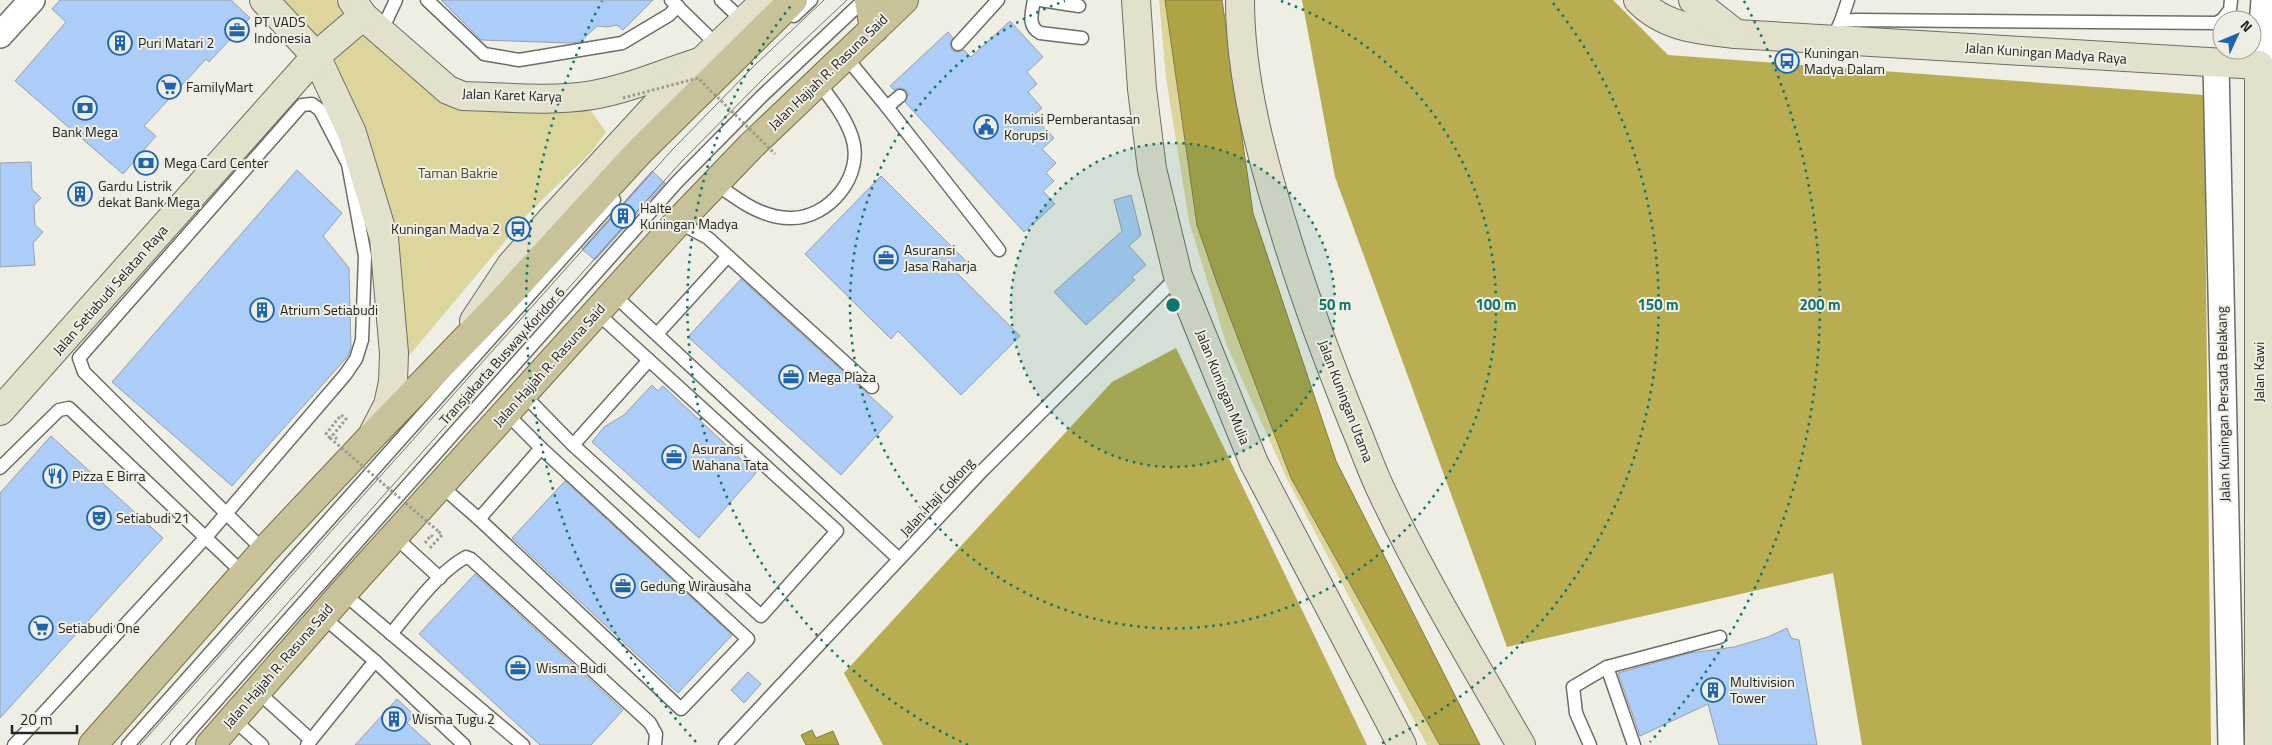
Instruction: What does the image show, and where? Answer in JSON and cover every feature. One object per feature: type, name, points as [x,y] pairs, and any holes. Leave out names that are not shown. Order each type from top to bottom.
[{"type":"main road","points":[[93,745],[264,551],[498,306],[639,152],[793,0]]},
{"type":"main road","points":[[869,0],[874,29]]},
{"type":"main road","name":"Jalan Hajjah R. Rasuna Said","points":[[210,745],[322,616],[678,222],[715,183],[904,0]]},
{"type":"street","points":[[0,35],[32,0]]},
{"type":"street","points":[[264,0],[316,56],[352,133],[384,238],[394,354],[393,382],[388,405],[374,434]]},
{"type":"street","points":[[455,349],[511,265],[663,98],[766,0]]},
{"type":"street","name":"Jalan Kuningan Mulia","points":[[1136,0],[1142,89],[1152,169],[1178,276],[1254,463],[1402,745]]},
{"type":"street","name":"Jalan Kuningan Utama","points":[[1240,0],[1240,27],[1251,98],[1271,187],[1298,275],[1337,382],[1381,490],[1437,596],[1521,745]]},
{"type":"street","name":"Jalan Kuningan Madya Raya","points":[[1638,0],[1646,8],[1669,22],[1688,29],[1736,34],[1837,31],[2216,64],[2259,65]]},
{"type":"street","points":[[1693,0],[1736,34]]},
{"type":"street","name":"Jalan Kawi","points":[[2259,745],[2265,565],[2259,65],[2264,0]]},
{"type":"street","name":"Jalan Setiabudi Selatan Raya","points":[[0,411],[316,56],[366,12]]},
{"type":"street","name":"Jalan Karet Karya","points":[[366,12],[448,90],[463,96],[564,98],[594,95],[623,88],[711,53]]},
{"type":"street","name":"Jalan Kuningan Persada Belakang","points":[[2216,64],[2231,745]]},
{"type":"lane","points":[[366,12],[396,0]]},
{"type":"lane","points":[[427,0],[484,54],[519,60],[622,43],[669,15],[674,3]]},
{"type":"lane","points":[[721,0],[743,21]]},
{"type":"lane","name":"Transjakarta Busway Koridor 6","points":[[128,745],[627,185],[725,81],[811,0]]},
{"type":"lane","name":"Transjakarta Busway Koridor 6","points":[[177,745],[677,182],[761,97],[864,0]]},
{"type":"lane","points":[[958,44],[998,0]]},
{"type":"lane","points":[[1034,0],[1031,22],[1034,30],[1040,33],[1082,38]]},
{"type":"lane","points":[[1040,0],[1079,6]]},
{"type":"lane","points":[[1837,31],[1848,0]]},
{"type":"lane","points":[[674,3],[711,53]]},
{"type":"lane","name":"Jalan Kuningan Madya Raya","points":[[1837,31],[1869,20],[2212,23]]},
{"type":"lane","points":[[845,56],[999,250]]},
{"type":"lane","points":[[715,183],[744,204],[768,215],[790,219],[813,214],[833,202],[847,184],[854,162],[853,139],[844,117],[818,82]]},
{"type":"lane","points":[[887,107],[900,96]]},
{"type":"lane","points":[[14,745],[206,536],[226,512],[345,375],[356,359],[362,340],[365,256],[352,180],[344,156],[320,110],[312,104],[302,105],[78,358],[84,372],[226,512],[264,551]]},
{"type":"lane","points":[[678,222],[708,238],[872,387]]},
{"type":"lane","points":[[657,334],[728,256]]},
{"type":"lane","name":"Jalan Haji Cokong","points":[[725,745],[981,472],[1178,276]]},
{"type":"lane","points":[[605,303],[657,334],[899,558]]},
{"type":"lane","points":[[514,404],[573,445],[761,616],[837,531],[649,360],[605,303]]},
{"type":"lane","points":[[573,445],[649,360]]},
{"type":"lane","points":[[440,485],[479,519],[681,710],[748,639],[541,448],[514,404]]},
{"type":"lane","points":[[0,468],[59,410],[69,408],[244,574]]},
{"type":"lane","points":[[479,519],[541,448]]},
{"type":"lane","points":[[394,536],[440,578]]},
{"type":"lane","points":[[391,634],[440,578],[459,561],[466,557],[471,559],[650,723],[656,734],[655,745]]},
{"type":"lane","points":[[343,593],[523,745]]},
{"type":"lane","points":[[322,616],[375,661],[464,745]]},
{"type":"lane","points":[[1590,745],[1576,713],[1573,687],[1607,667],[1720,637]]},
{"type":"lane","points":[[257,690],[309,743],[375,661]]},
{"type":"lane","points":[[1607,667],[1634,745]]},
{"type":"lane","points":[[232,719],[262,745]]},
{"type":"path","points":[[623,98],[698,78],[775,154]]},
{"type":"path","points":[[331,436],[346,419],[342,415],[326,434],[331,436],[442,535]]},
{"type":"green space","name":"Taman Bakrie","points":[[276,0],[336,0],[360,26],[445,92],[589,108],[606,132],[593,150],[527,215],[407,358],[395,228]]},
{"type":"green space","points":[[1159,0],[1165,0],[1197,225],[1217,283],[1291,478],[1440,745],[1427,745],[1287,479],[1227,346],[1189,221],[1166,78]]},
{"type":"shaded area","points":[[1165,0],[1222,0],[1253,213],[1336,461],[1480,745],[1440,745],[1291,478],[1197,225]]},
{"type":"shaded area","points":[[1302,0],[1613,0],[1668,55],[2204,95],[2211,745],[1862,745],[1833,573],[1507,647],[1335,177]]},
{"type":"shaded area","points":[[1176,348],[1367,745],[883,745],[844,673],[1112,382]]},
{"type":"shaded area","points":[[812,730],[816,738],[833,731],[839,745],[806,745],[801,735]]},
{"type":"building","points":[[60,0],[231,0],[250,18],[209,62],[206,59],[144,126],[156,136],[123,174],[15,81],[66,22],[52,9]]},
{"type":"building","points":[[441,0],[653,0],[623,30],[617,25],[597,26],[580,42],[569,43],[481,40]]},
{"type":"building","name":"Komisi Pemberantasan Korupsi","points":[[1010,21],[1043,57],[1027,72],[1037,84],[1028,92],[1042,108],[1033,116],[1054,138],[1042,149],[1056,163],[1046,173],[1054,181],[1043,191],[1055,204],[1024,232],[905,102],[908,95],[906,90],[899,88],[894,90],[890,86],[948,32],[953,38],[950,43],[952,50],[957,52],[964,50],[971,57]]},
{"type":"building","points":[[31,162],[32,189],[41,198],[34,205],[35,225],[43,232],[33,243],[35,265],[0,267],[0,163]]},
{"type":"building","name":"Atrium Setiabudi","points":[[297,170],[342,213],[323,236],[349,268],[351,347],[348,356],[232,486],[112,382]]},
{"type":"building","name":"Halte Kuningan Madya","points":[[652,171],[665,183],[595,260],[582,249]]},
{"type":"building","name":"Asuransi Jasa Raharja","points":[[881,176],[967,262],[956,272],[1020,336],[961,395],[898,331],[891,339],[805,254]]},
{"type":"building","points":[[1131,195],[1141,235],[1129,246],[1146,265],[1132,277],[1135,280],[1086,325],[1054,292],[1122,231],[1114,200]]},
{"type":"building","name":"Mega Plaza","points":[[741,279],[893,417],[841,475],[688,337]]},
{"type":"building","name":"Asuransi Wahana Tata","points":[[652,385],[658,391],[663,386],[756,473],[699,538],[592,442],[604,427],[624,415]]},
{"type":"building","name":"Setiabudi One","points":[[51,436],[163,538],[0,718],[0,493]]},
{"type":"building","name":"Gedung Wirausaha","points":[[565,481],[732,635],[678,693],[512,538]]},
{"type":"building","name":"Wisma Budi","points":[[475,574],[623,710],[591,745],[540,745],[419,634]]},
{"type":"building","name":"Multivision Tower","points":[[1787,628],[1791,638],[1799,640],[1817,745],[1719,745],[1708,704],[1640,736],[1618,673],[1690,653],[1734,647],[1768,637]]},
{"type":"building","points":[[748,672],[761,684],[744,703],[731,690]]},
{"type":"building","name":"Wisma Tugu 2","points":[[397,699],[414,715],[407,723],[431,745],[355,745]]},
{"type":"tram line","points":[[140,745],[672,150],[755,65],[824,0]]},
{"type":"tram line","points":[[161,745],[681,162],[767,75],[847,0]]},
{"type":"place","name":"PT VADS Indonesia","points":[[237,30]]},
{"type":"place","name":"Puri Matari 2","points":[[120,43]]},
{"type":"place","name":"Kuningan Madya Dalam","points":[[1787,61]]},
{"type":"place","name":"FamilyMart","points":[[169,87]]},
{"type":"place","name":"Bank Mega","points":[[85,108]]},
{"type":"place","name":"Komisi Pemberantasan Korupsi","points":[[986,127]]},
{"type":"place","name":"Mega Card Center","points":[[146,163]]},
{"type":"place","name":"Gardu Listrik dekat Bank Mega","points":[[80,194]]},
{"type":"place","name":"Halte Kuningan Madya","points":[[623,216]]},
{"type":"place","name":"Kuningan Madya 2","points":[[518,229]]},
{"type":"place","name":"Asuransi Jasa Raharja","points":[[886,258]]},
{"type":"place","name":"Atrium Setiabudi","points":[[262,310]]},
{"type":"place","name":"Mega Plaza","points":[[791,377]]},
{"type":"place","name":"Asuransi Wahana Tata","points":[[674,457]]},
{"type":"place","name":"Pizza E Birra","points":[[55,476]]},
{"type":"place","name":"Setiabudi 21","points":[[99,518]]},
{"type":"place","name":"Gedung Wirausaha","points":[[623,586]]},
{"type":"place","name":"Setiabudi One","points":[[41,628]]},
{"type":"place","name":"Wisma Budi","points":[[518,668]]},
{"type":"place","name":"Multivision Tower","points":[[1713,690]]},
{"type":"place","name":"Wisma Tugu 2","points":[[394,719]]}]
